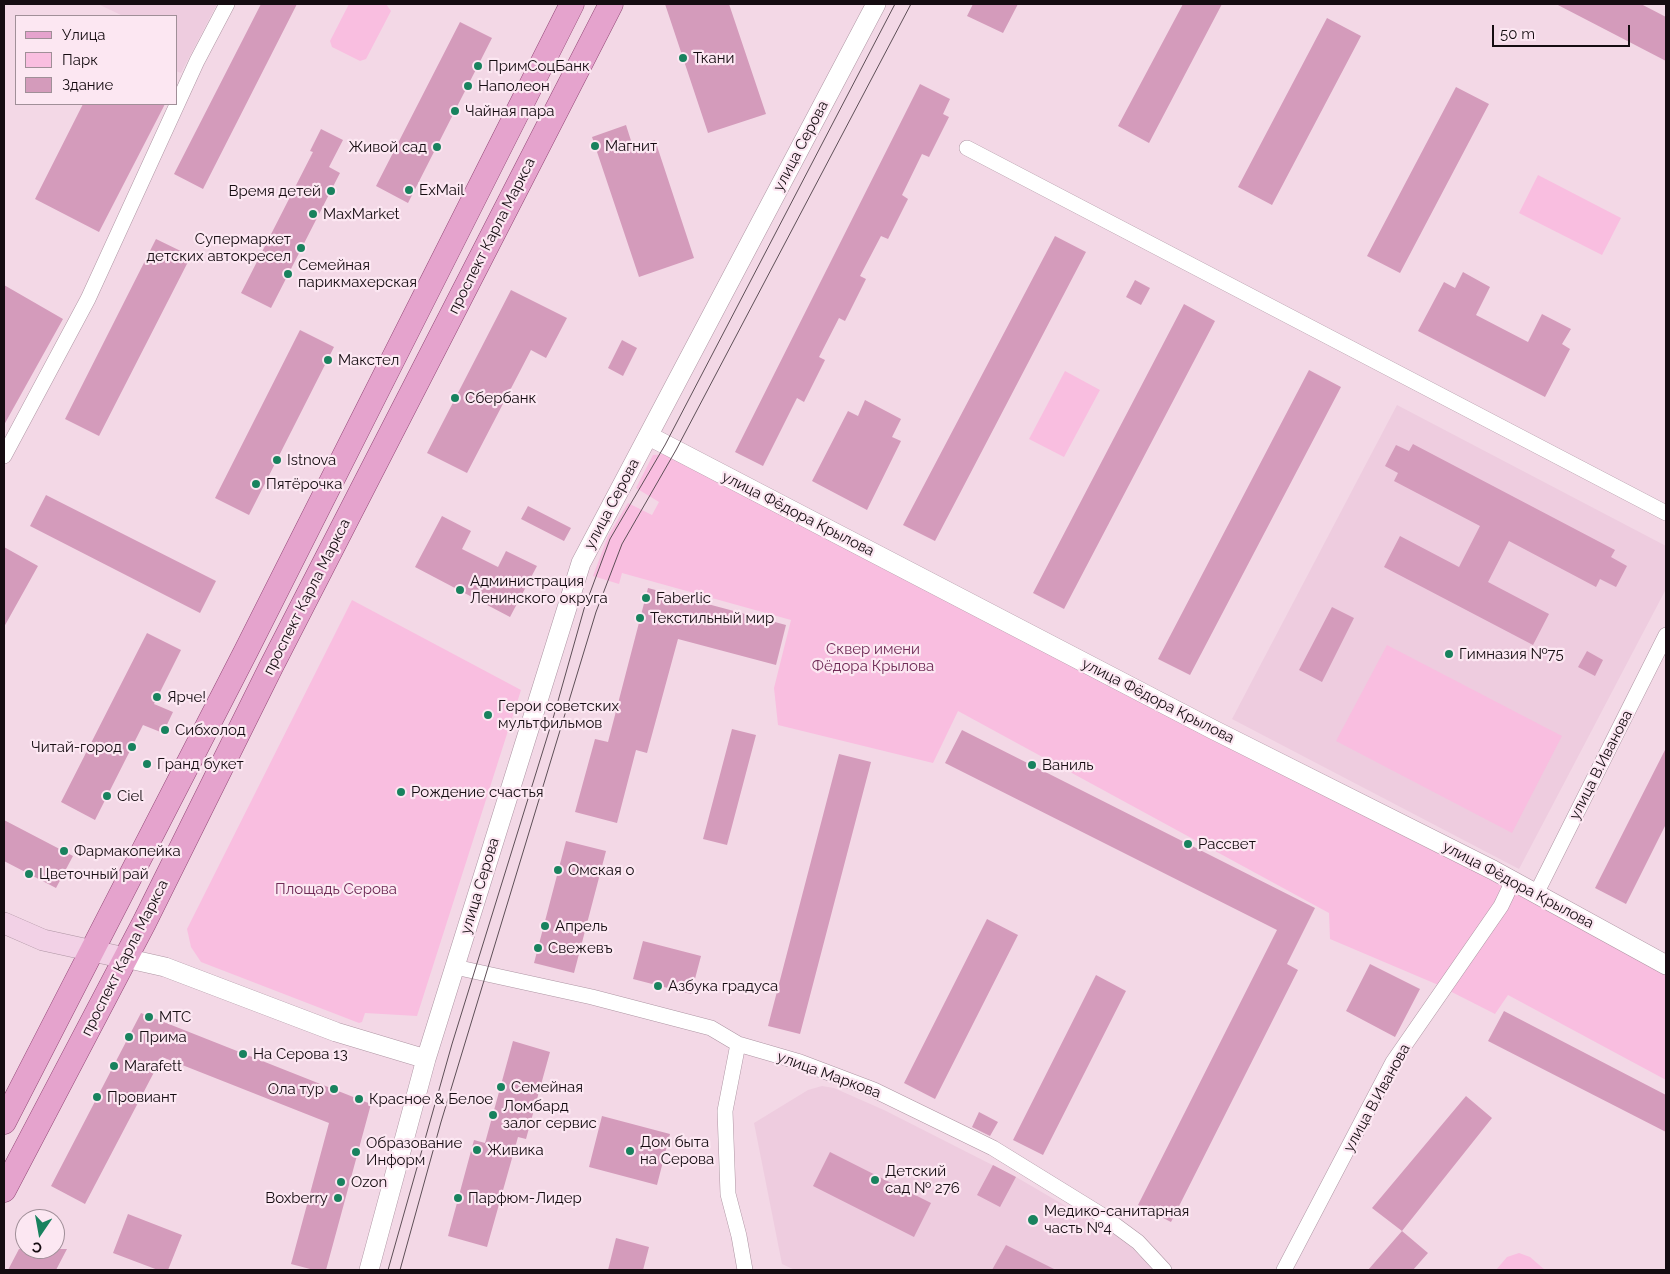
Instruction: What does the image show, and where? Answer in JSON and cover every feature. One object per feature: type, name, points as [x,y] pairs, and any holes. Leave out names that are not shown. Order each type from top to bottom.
[{"type":"main road","name":"проспект Карла Маркса","points":[[4,1122],[572,4]]},
{"type":"main road","name":"проспект Карла Маркса","points":[[4,1190],[125,958],[386,442],[611,4]]},
{"type":"main road","points":[[358,428],[386,442]]},
{"type":"main road","points":[[4,923],[43,940],[125,958]]},
{"type":"street","points":[[178,102],[227,4]]},
{"type":"street","name":"улица Серова","points":[[368,1270],[426,1060],[581,563],[613,498],[648,436],[876,4]]},
{"type":"street","points":[[4,456],[88,299],[177,105]]},
{"type":"street","points":[[967,148],[1666,514]]},
{"type":"street","name":"улица Фёдора Крылова","points":[[648,436],[1225,736],[1368,806],[1512,881],[1666,965]]},
{"type":"street","name":"улица В.Иванова","points":[[1536,894],[1666,635]]},
{"type":"street","name":"улица В.Иванова","points":[[1284,1270],[1393,1062],[1500,906],[1512,881]]},
{"type":"street","points":[[125,958],[165,968],[336,1032],[426,1060]]},
{"type":"street","name":"улица Маркова","points":[[455,967],[592,997],[711,1028],[738,1044],[800,1062],[874,1090],[992,1147],[1100,1214],[1138,1242],[1164,1270]]},
{"type":"street","points":[[738,1044],[725,1111],[728,1194],[739,1236],[745,1270]]},
{"type":"shaded area","points":[[98,4],[217,4],[181,73],[178,72],[178,15],[121,15]]},
{"type":"shaded area","name":"Гимназия №75","points":[[1397,405],[1666,546],[1666,589],[1519,869],[1232,719]]},
{"type":"shaded area","name":"Детский сад № 276","points":[[822,1086],[834,1088],[884,1110],[1016,1177],[1124,1240],[1154,1270],[795,1270],[782,1264],[754,1123],[808,1090]]},
{"type":"green space","points":[[349,4],[386,4],[391,11],[366,59],[360,61],[332,47],[330,41]]},
{"type":"green space","points":[[1538,175],[1621,218],[1602,255],[1519,213]]},
{"type":"green space","points":[[1065,371],[1100,390],[1064,457],[1029,439]]},
{"type":"green space","name":"Сквер имени Фёдора Крылова","points":[[666,454],[1366,813],[1666,971],[1666,1080],[1508,995],[1495,1014],[1436,984],[1330,939],[1329,913],[958,711],[933,763],[778,725],[774,688],[791,620],[622,573],[619,584],[593,576],[608,536],[628,503],[652,515],[659,502],[636,488],[653,455]]},
{"type":"green space","name":"Площадь Серова","points":[[352,600],[521,690],[417,1016],[365,1013],[362,1022],[359,1023],[201,962],[191,947],[187,929]]},
{"type":"green space","points":[[1387,645],[1562,736],[1512,833],[1336,741]]},
{"type":"green space","points":[[1519,1253],[1530,1257],[1545,1270],[1496,1270],[1507,1257]]},
{"type":"building","points":[[261,4],[297,4],[203,189],[174,174]]},
{"type":"building","points":[[665,4],[729,4],[766,114],[708,133]]},
{"type":"building","points":[[973,4],[1018,4],[1003,33],[967,16]]},
{"type":"building","points":[[1183,4],[1222,4],[1149,143],[1118,126]]},
{"type":"building","points":[[1556,4],[1641,4],[1666,17],[1666,61]]},
{"type":"building","points":[[1327,18],[1361,36],[1272,205],[1238,187]]},
{"type":"building","points":[[460,22],[492,38],[408,203],[376,186]]},
{"type":"building","points":[[920,84],[950,99],[943,114],[949,117],[929,157],[922,154],[902,195],[908,199],[888,239],[881,236],[860,276],[866,279],[845,321],[839,318],[819,357],[825,360],[804,402],[797,398],[763,466],[735,452]]},
{"type":"building","points":[[1456,87],[1489,104],[1400,273],[1367,256]]},
{"type":"building","points":[[82,105],[164,105],[99,232],[35,199]]},
{"type":"building","points":[[626,125],[633,147],[655,140],[694,258],[639,277],[592,137]]},
{"type":"building","points":[[321,129],[343,140],[329,167],[340,173],[271,308],[241,293],[313,152],[310,151]]},
{"type":"building","points":[[1055,236],[1086,252],[935,541],[903,525]]},
{"type":"building","points":[[156,239],[191,256],[99,436],[65,419]]},
{"type":"building","points":[[1463,272],[1490,287],[1476,315],[1528,342],[1542,314],[1571,329],[1562,344],[1570,349],[1545,397],[1418,331],[1444,282],[1455,288]]},
{"type":"building","points":[[1135,280],[1150,288],[1141,305],[1126,297]]},
{"type":"building","points":[[4,285],[63,319],[4,425]]},
{"type":"building","points":[[511,290],[567,318],[546,358],[531,350],[467,473],[427,453]]},
{"type":"building","points":[[1184,304],[1215,321],[1064,609],[1033,593]]},
{"type":"building","points":[[300,330],[334,347],[249,515],[215,498]]},
{"type":"building","points":[[622,340],[637,348],[623,376],[608,368]]},
{"type":"building","points":[[1309,370],[1341,387],[1190,675],[1158,659]]},
{"type":"building","points":[[865,400],[901,419],[892,437],[901,441],[867,510],[812,481],[848,411],[858,416]]},
{"type":"building","points":[[1413,444],[1615,550],[1611,557],[1627,566],[1616,587],[1600,579],[1596,587],[1509,541],[1488,582],[1549,614],[1533,645],[1384,567],[1400,536],[1459,567],[1480,526],[1394,481],[1398,473],[1385,466],[1396,445],[1409,451]]},
{"type":"building","points":[[46,495],[216,581],[200,613],[30,526]]},
{"type":"building","points":[[528,506],[571,528],[564,541],[521,519]]},
{"type":"building","points":[[442,516],[471,531],[462,549],[498,567],[506,551],[537,566],[510,617],[415,567]]},
{"type":"building","points":[[4,547],[38,566],[4,627]]},
{"type":"building","points":[[648,588],[786,625],[776,665],[678,639],[647,753],[636,750],[617,823],[575,812],[595,739],[608,742]]},
{"type":"building","points":[[1332,607],[1354,618],[1322,682],[1299,670]]},
{"type":"building","points":[[147,633],[181,650],[154,704],[173,712],[163,733],[143,725],[95,820],[61,802]]},
{"type":"building","points":[[1587,651],[1603,660],[1595,676],[1578,667]]},
{"type":"building","points":[[732,729],[756,735],[727,845],[703,839]]},
{"type":"building","points":[[962,730],[1315,908],[1287,964],[1298,970],[1171,1222],[1138,1205],[1277,930],[945,763]]},
{"type":"building","points":[[1666,748],[1666,824],[1626,904],[1595,888]]},
{"type":"building","points":[[839,754],[871,762],[800,1034],[768,1026]]},
{"type":"building","points":[[4,820],[73,856],[56,888],[4,861]]},
{"type":"building","points":[[566,841],[606,851],[574,973],[534,963]]},
{"type":"building","points":[[987,919],[1018,935],[935,1099],[904,1083]]},
{"type":"building","points":[[643,941],[701,956],[691,994],[633,979]]},
{"type":"building","points":[[1370,964],[1420,989],[1395,1037],[1346,1011]]},
{"type":"building","points":[[1096,975],[1126,991],[1043,1155],[1013,1140]]},
{"type":"building","points":[[1504,1011],[1666,1095],[1666,1132],[1488,1041]]},
{"type":"building","points":[[141,1013],[371,1104],[326,1270],[314,1270],[291,1264],[329,1123],[162,1057],[85,1204],[51,1186]]},
{"type":"building","points":[[513,1041],[550,1052],[526,1139],[518,1137],[487,1247],[448,1236],[474,1140],[485,1143]]},
{"type":"building","points":[[1466,1096],[1492,1118],[1402,1231],[1372,1208]]},
{"type":"building","points":[[979,1112],[998,1122],[990,1136],[972,1127]]},
{"type":"building","name":"Дом быта на Серова","points":[[602,1116],[670,1134],[657,1185],[589,1167]]},
{"type":"building","points":[[830,1152],[931,1203],[914,1237],[813,1186]]},
{"type":"building","points":[[993,1165],[1016,1177],[1000,1207],[977,1195]]},
{"type":"building","points":[[128,1214],[182,1235],[168,1270],[158,1270],[113,1253]]},
{"type":"building","points":[[1402,1231],[1428,1253],[1413,1270],[1368,1270]]},
{"type":"building","points":[[616,1238],[649,1247],[643,1270],[608,1270]]},
{"type":"building","points":[[1006,1245],[1056,1270],[992,1270]]},
{"type":"building","points":[[15,1257],[15,1259],[62,1259],[56,1270],[8,1270]]},
{"type":"tram line","points":[[388,1270],[452,1044],[554,715],[584,609],[610,539],[665,445],[895,4]]},
{"type":"tram line","points":[[400,1270],[441,1122],[596,612],[622,544],[676,450],[911,4]]},
{"type":"place","name":"Ткани","points":[[683,58]]},
{"type":"place","name":"ПримСоцБанк","points":[[478,66]]},
{"type":"place","name":"Наполеон","points":[[468,86]]},
{"type":"place","name":"Чайная пара","points":[[455,111]]},
{"type":"place","name":"Магнит","points":[[595,146]]},
{"type":"place","name":"Живой сад","points":[[437,147]]},
{"type":"place","name":"ExMail","points":[[409,190]]},
{"type":"place","name":"Время детей","points":[[331,191]]},
{"type":"place","name":"MaxMarket","points":[[313,214]]},
{"type":"place","name":"Супермаркет детских автокресел","points":[[301,248]]},
{"type":"place","name":"Семейная парикмахерская","points":[[288,274]]},
{"type":"place","name":"Макстел","points":[[328,360]]},
{"type":"place","name":"Сбербанк","points":[[455,398]]},
{"type":"place","name":"Istnova","points":[[277,460]]},
{"type":"place","name":"Пятёрочка","points":[[256,484]]},
{"type":"place","name":"Администрация Ленинского округа","points":[[460,590]]},
{"type":"place","name":"Faberlic","points":[[646,598]]},
{"type":"place","name":"Текстильный мир","points":[[640,618]]},
{"type":"place","name":"Гимназия №75","points":[[1449,654]]},
{"type":"place","name":"Ярче!","points":[[157,697]]},
{"type":"place","name":"Герои советских мультфильмов","points":[[488,715]]},
{"type":"place","name":"Сибхолод","points":[[165,730]]},
{"type":"place","name":"Читай-город","points":[[132,747]]},
{"type":"place","name":"Гранд букет","points":[[147,764]]},
{"type":"place","name":"Ваниль","points":[[1032,765]]},
{"type":"place","name":"Рождение счастья","points":[[401,792]]},
{"type":"place","name":"Ciel","points":[[107,796]]},
{"type":"place","name":"Рассвет","points":[[1188,844]]},
{"type":"place","name":"Фармакопейка","points":[[64,851]]},
{"type":"place","name":"Омская о","points":[[558,870]]},
{"type":"place","name":"Цветочный рай","points":[[29,874]]},
{"type":"place","name":"Апрель","points":[[545,926]]},
{"type":"place","name":"Свежевъ","points":[[538,948]]},
{"type":"place","name":"Азбука градуса","points":[[658,986]]},
{"type":"place","name":"МТС","points":[[149,1017]]},
{"type":"place","name":"Прима","points":[[129,1037]]},
{"type":"place","name":"На Серова 13","points":[[243,1054]]},
{"type":"place","name":"Marafett","points":[[114,1066]]},
{"type":"place","name":"Семейная","points":[[501,1087]]},
{"type":"place","name":"Ола тур","points":[[334,1089]]},
{"type":"place","name":"Провиант","points":[[97,1097]]},
{"type":"place","name":"Красное & Белое","points":[[359,1099]]},
{"type":"place","name":"Ломбард залог сервис","points":[[493,1115]]},
{"type":"place","name":"Живика","points":[[477,1150]]},
{"type":"place","name":"Дом быта на Серова","points":[[630,1151]]},
{"type":"place","name":"Образование Информ","points":[[356,1152]]},
{"type":"place","name":"Детский сад № 276","points":[[875,1180]]},
{"type":"place","name":"Ozon","points":[[341,1182]]},
{"type":"place","name":"Boxberry","points":[[338,1198]]},
{"type":"place","name":"Парфюм-Лидер","points":[[458,1198]]},
{"type":"place","name":"Медико-санитарная часть №4","points":[[1033,1220]]}]
